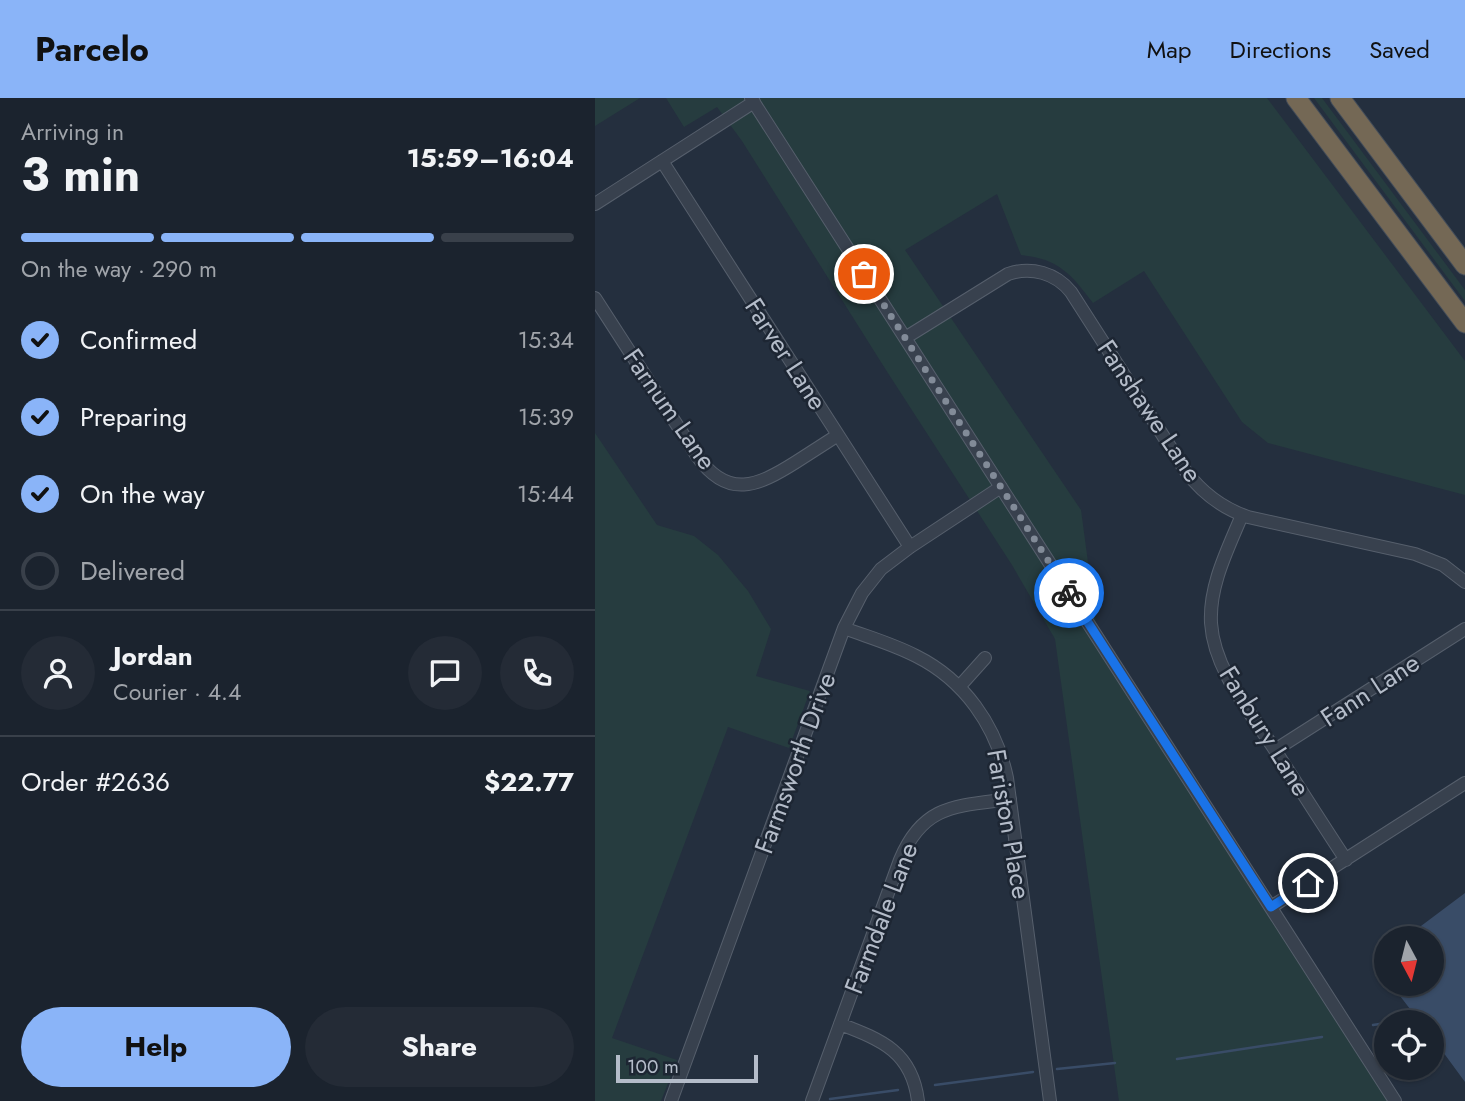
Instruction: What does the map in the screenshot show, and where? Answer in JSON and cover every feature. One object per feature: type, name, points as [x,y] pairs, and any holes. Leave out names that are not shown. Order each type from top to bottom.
[{"type":"highway","points":[[1296,98],[1465,323]]},
{"type":"highway","points":[[1340,98],[1465,265]]},
{"type":"street","points":[[595,204],[752,100],[1395,1101]]},
{"type":"street","name":"Farver Lane","points":[[662,161],[910,547]]},
{"type":"street","name":"Fanshawe Lane","points":[[905,338],[1008,274],[1030,270],[1053,277],[1071,292],[1190,476],[1215,500],[1242,515],[1415,554],[1443,565],[1465,582]]},
{"type":"street","name":"Farnum Lane","points":[[595,298],[697,456],[721,479],[740,484],[762,481],[838,435]]},
{"type":"street","name":"Farmsworth Drive","points":[[671,1101],[844,628],[857,601],[867,584],[890,561],[1001,487]]},
{"type":"street","name":"Fanbury Lane","points":[[1242,515],[1216,583],[1211,608],[1217,651],[1228,677],[1346,860]]},
{"type":"street","name":"Fariston Place","points":[[844,628],[916,656],[936,667],[959,687],[982,716],[995,739],[1003,762],[1010,799],[1050,1101]]},
{"type":"street","name":"Fann Lane","points":[[1275,750],[1465,629]]},
{"type":"street","points":[[959,687],[985,658]]},
{"type":"street","points":[[1271,907],[1465,783]]},
{"type":"street","name":"Farmdale Lane","points":[[812,1101],[900,860],[915,832],[930,818],[947,809],[1010,799]]},
{"type":"street","points":[[840,1024],[877,1039],[897,1053],[911,1072],[918,1101]]},
{"type":"green space","points":[[595,98],[640,98],[595,126]]},
{"type":"green space","points":[[666,98],[744,98],[1389,1101],[1119,1101],[1055,639],[1012,565],[742,141],[717,107],[684,127]]},
{"type":"green space","points":[[757,98],[1267,98],[1465,361],[1465,495],[1268,443],[1242,422],[1144,271],[1093,303],[1071,276],[1055,264],[1021,255],[997,194],[905,250],[1081,510],[1097,630]]},
{"type":"green space","points":[[1314,98],[1322,98],[1465,290],[1465,301]]},
{"type":"green space","points":[[595,433],[657,525],[694,536],[718,555],[748,591],[771,629],[756,676],[810,691],[789,748],[728,727],[612,1038],[677,1060],[661,1101],[595,1101]]},
{"type":"water","points":[[1465,893],[1465,1082],[1444,1053],[1444,1010],[1411,1010],[1400,996],[1444,996],[1444,926],[1421,926]]},
{"type":"waterway","points":[[1177,1059],[1322,1037]]},
{"type":"waterway","points":[[1057,1069],[1115,1063]]},
{"type":"waterway","points":[[935,1085],[1033,1072]]},
{"type":"waterway","points":[[830,1099],[898,1090]]},
{"type":"way so far","points":[[864,274],[1069,593]]},
{"type":"route","points":[[1069,593],[1271,907],[1308,883]]}]
